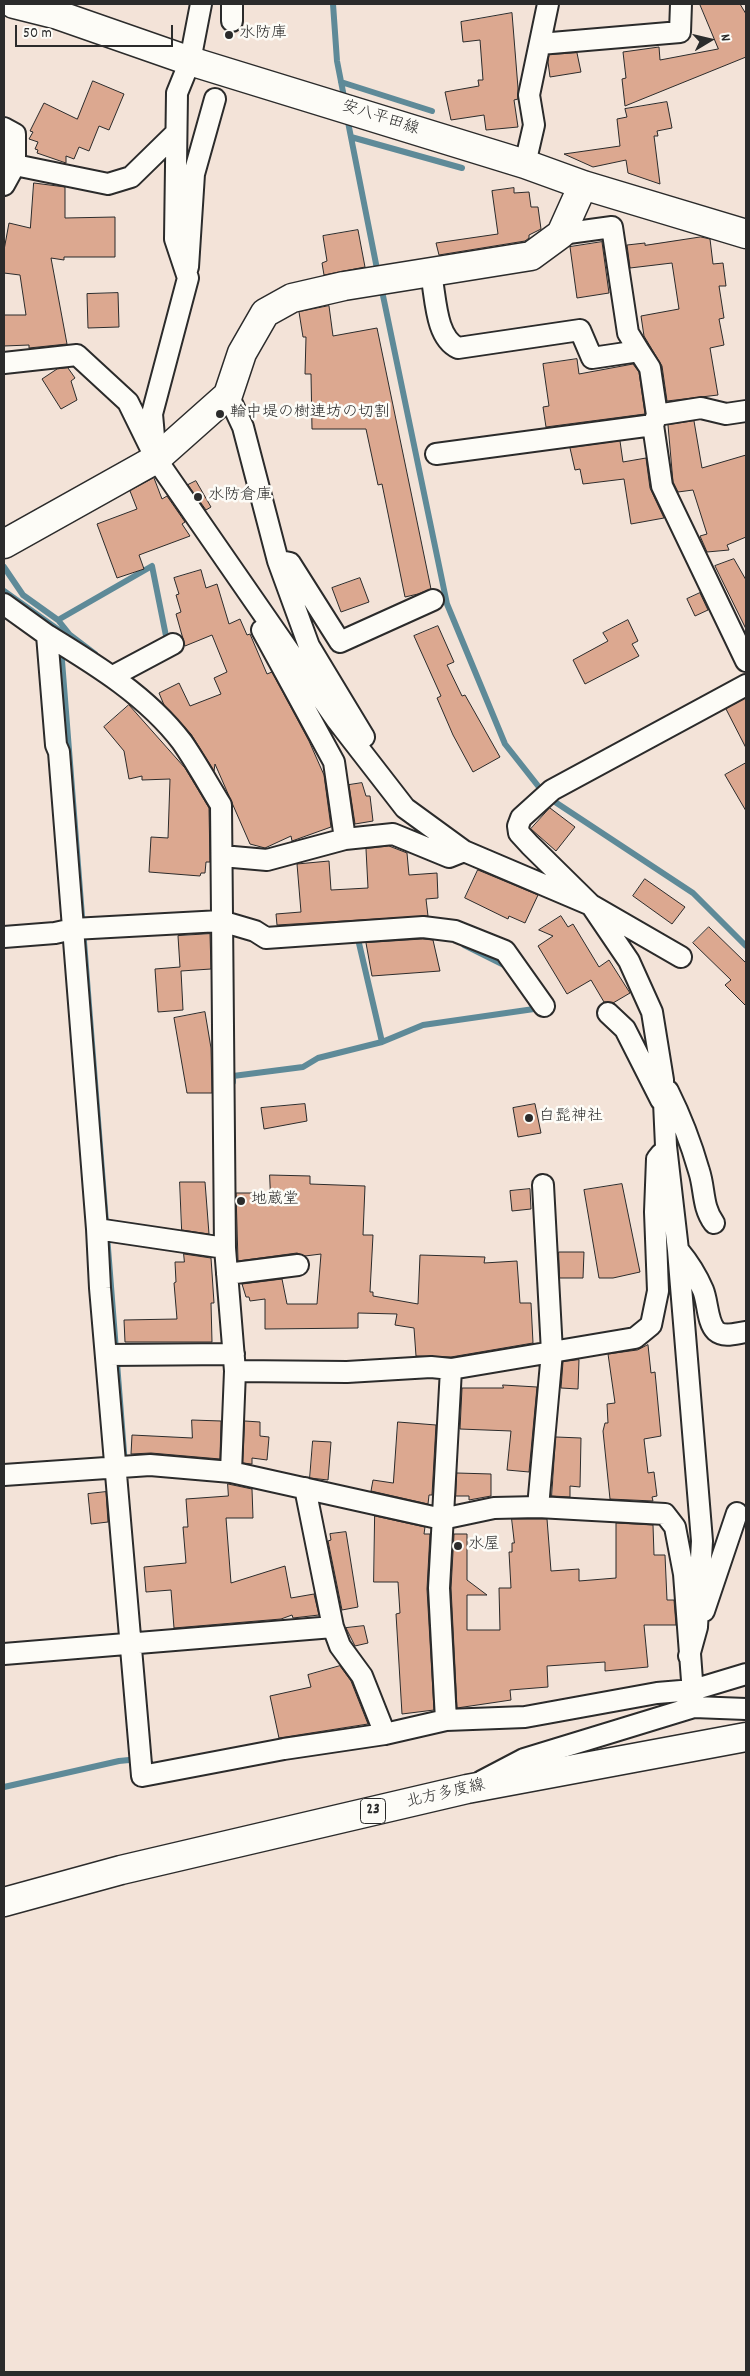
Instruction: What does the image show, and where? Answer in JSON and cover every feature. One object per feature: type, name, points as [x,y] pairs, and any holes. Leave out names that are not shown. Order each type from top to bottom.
[{"type":"main road","name":"安八平田線","points":[[14,4],[58,15],[190,61],[319,99],[525,164],[583,185],[746,234]]},
{"type":"main road","points":[[4,544],[156,460],[228,395],[242,352],[265,313],[292,298],[344,286],[432,274],[530,256],[561,234],[583,185]]},
{"type":"main road","name":"北方多度線","points":[[4,1902],[121,1870],[467,1789],[746,1736]]},
{"type":"street","points":[[188,278],[175,239],[177,94],[190,61],[201,4]]},
{"type":"street","points":[[525,164],[534,125],[529,95],[548,4]]},
{"type":"street","points":[[540,44],[680,32],[680,4]]},
{"type":"street","points":[[156,460],[152,414],[188,278],[194,174],[215,99]]},
{"type":"street","points":[[4,128],[15,134],[15,165],[4,185]]},
{"type":"street","points":[[15,165],[108,184],[131,177],[176,133]]},
{"type":"street","points":[[561,234],[612,227],[628,333],[650,368],[662,486],[746,661]]},
{"type":"street","points":[[432,274],[442,332],[450,344],[458,348],[580,330],[592,358],[639,351]]},
{"type":"street","points":[[4,363],[77,355],[128,402],[156,460],[336,719],[405,808],[464,851],[591,905],[681,957]]},
{"type":"street","points":[[228,395],[244,427],[278,561],[309,646],[405,808]]},
{"type":"street","points":[[436,454],[655,420],[701,408],[726,414],[746,411]]},
{"type":"street","points":[[278,561],[290,563],[340,642],[433,600]]},
{"type":"street","points":[[4,604],[47,635],[113,676],[160,717],[182,742],[221,804],[225,1248],[234,1363],[232,1472]]},
{"type":"street","points":[[259,609],[263,634],[334,762],[345,839]]},
{"type":"street","points":[[47,635],[73,929],[100,1288],[142,1776],[284,1749],[385,1734],[446,1720],[525,1717],[657,1693],[746,1709]]},
{"type":"street","points":[[113,676],[172,644]]},
{"type":"street","points":[[697,1627],[702,1541],[678,1250],[666,1146],[663,1080],[652,1012],[629,960],[591,905],[519,833],[520,818],[552,790],[746,685]]},
{"type":"street","points":[[222,856],[267,860],[345,839],[393,834],[449,857],[464,851]]},
{"type":"street","points":[[4,937],[55,933],[73,929],[221,921],[255,930],[266,938],[423,926],[455,931],[505,950],[544,1006]]},
{"type":"street","points":[[608,1013],[625,1029],[665,1108]]},
{"type":"street","points":[[663,1080],[684,1124],[700,1173],[707,1214],[714,1223]]},
{"type":"street","points":[[107,1354],[347,1372],[431,1367],[452,1369],[635,1338],[651,1326],[658,1290],[655,1212],[657,1159],[666,1146]]},
{"type":"street","points":[[538,1507],[552,1352],[543,1186]]},
{"type":"street","points":[[97,1229],[225,1248]]},
{"type":"street","points":[[678,1250],[688,1262],[704,1291],[717,1332],[724,1335],[746,1332]]},
{"type":"street","points":[[227,1274],[298,1265]]},
{"type":"street","points":[[446,1720],[439,1588],[452,1369]]},
{"type":"street","points":[[4,1475],[150,1465],[232,1472],[442,1519],[494,1508],[538,1507],[665,1514],[674,1527],[684,1574],[688,1656],[693,1699]]},
{"type":"street","points":[[305,1488],[334,1627],[340,1646],[362,1676],[385,1734]]},
{"type":"street","points":[[688,1656],[697,1627],[711,1595],[737,1513]]},
{"type":"street","points":[[4,1654],[334,1627]]},
{"type":"street","points":[[467,1789],[524,1759],[693,1699],[746,1674]]},
{"type":"building","points":[[700,4],[740,4],[746,14],[746,57],[625,106],[622,79],[626,78],[623,52],[659,47],[660,60],[718,49]]},
{"type":"building","points":[[512,13],[518,88],[518,99],[514,100],[518,127],[486,130],[484,115],[451,120],[445,92],[479,86],[478,80],[483,80],[480,40],[463,42],[461,22]]},
{"type":"building","points":[[577,53],[581,72],[550,77],[549,55]]},
{"type":"building","points":[[93,81],[124,94],[109,130],[99,126],[89,151],[79,147],[74,159],[66,156],[66,163],[37,153],[38,150],[35,149],[38,142],[29,139],[33,132],[30,131],[44,103],[77,119]]},
{"type":"building","points":[[667,102],[672,128],[657,131],[658,136],[654,136],[660,184],[628,173],[626,160],[593,167],[564,154],[620,146],[617,119],[627,117],[625,109]]},
{"type":"building","points":[[34,183],[65,187],[65,218],[115,217],[115,257],[64,257],[64,260],[51,258],[67,344],[29,348],[29,345],[4,346],[4,315],[26,315],[20,275],[4,273],[4,250],[9,223],[30,228]]},
{"type":"building","points":[[514,188],[514,193],[529,192],[531,207],[538,207],[541,229],[529,235],[529,238],[525,241],[439,255],[436,243],[498,234],[492,191]]},
{"type":"building","points":[[358,230],[365,267],[324,275],[322,263],[327,261],[323,236]]},
{"type":"building","points":[[701,237],[710,239],[713,264],[723,263],[726,286],[719,286],[724,318],[719,319],[724,345],[710,348],[718,395],[667,401],[662,366],[644,336],[641,316],[679,309],[672,263],[630,268],[627,245],[645,243],[645,245]]},
{"type":"building","points":[[602,242],[609,293],[577,298],[570,247]]},
{"type":"building","points":[[118,293],[119,327],[88,328],[87,294]]},
{"type":"building","points":[[329,306],[333,336],[377,328],[431,589],[418,594],[405,597],[382,484],[378,485],[366,429],[312,429],[311,374],[305,374],[306,337],[303,337],[299,312]]},
{"type":"building","points":[[577,359],[579,374],[633,364],[639,372],[645,414],[546,427],[543,407],[549,406],[543,364]]},
{"type":"building","points":[[68,368],[75,378],[71,381],[77,400],[61,409],[42,379],[57,369]]},
{"type":"building","points":[[694,421],[702,468],[746,455],[746,537],[727,545],[729,550],[707,552],[700,536],[707,534],[693,490],[678,492],[673,482],[668,425]]},
{"type":"building","points":[[620,441],[623,462],[646,458],[650,488],[664,518],[631,524],[624,479],[583,484],[580,469],[575,470],[570,448]]},
{"type":"building","points":[[154,478],[162,499],[167,496],[185,522],[182,524],[190,536],[139,555],[144,569],[117,578],[97,524],[137,509],[130,491]]},
{"type":"building","points":[[196,481],[211,507],[206,510],[188,485]]},
{"type":"building","points":[[734,559],[746,580],[746,629],[715,566]]},
{"type":"building","points":[[201,570],[206,588],[217,584],[229,624],[240,619],[247,635],[250,634],[267,674],[272,672],[309,741],[324,775],[331,827],[292,841],[291,836],[265,848],[250,844],[215,764],[214,771],[191,734],[164,705],[159,693],[179,683],[190,706],[221,694],[214,678],[227,672],[212,635],[185,646],[176,614],[181,612],[176,595],[179,594],[174,578]]},
{"type":"building","points":[[360,578],[369,602],[341,612],[332,588]]},
{"type":"building","points":[[700,593],[708,610],[695,616],[687,599]]},
{"type":"building","points":[[628,620],[638,641],[632,644],[639,656],[585,684],[573,660],[608,641],[603,633]]},
{"type":"building","points":[[438,626],[454,662],[447,665],[462,696],[465,695],[500,757],[473,772],[453,735],[437,698],[441,696],[414,636]]},
{"type":"building","points":[[746,698],[746,748],[726,709]]},
{"type":"building","points":[[129,705],[185,768],[209,808],[210,862],[206,862],[205,873],[201,873],[200,876],[149,872],[151,837],[168,838],[170,779],[142,780],[142,776],[129,779],[124,751],[104,727]]},
{"type":"building","points":[[746,763],[746,811],[725,775]]},
{"type":"building","points":[[362,783],[366,796],[370,796],[373,821],[355,824],[349,785]]},
{"type":"building","points":[[550,808],[575,827],[556,851],[531,829]]},
{"type":"building","points":[[389,846],[407,853],[409,875],[437,873],[438,898],[426,899],[428,916],[277,925],[276,914],[301,912],[297,864],[329,861],[331,890],[368,888],[366,849]]},
{"type":"building","points":[[478,870],[538,895],[525,923],[509,916],[508,919],[465,898]]},
{"type":"building","points":[[645,879],[685,907],[672,924],[633,896]]},
{"type":"building","points":[[561,916],[568,927],[573,924],[599,967],[609,960],[630,993],[613,1003],[604,1002],[591,980],[567,994],[538,946],[553,936],[539,930]]},
{"type":"building","points":[[709,927],[746,963],[746,1006],[725,985],[731,980],[693,943]]},
{"type":"building","points":[[210,934],[211,969],[181,971],[183,1010],[158,1012],[155,969],[180,967],[178,936]]},
{"type":"building","points":[[433,940],[440,971],[372,976],[366,943]]},
{"type":"building","points":[[205,1012],[211,1048],[212,1093],[187,1093],[174,1018]]},
{"type":"building","points":[[305,1104],[307,1121],[264,1129],[261,1108]]},
{"type":"building","points":[[535,1104],[541,1133],[518,1137],[513,1108]]},
{"type":"building","points":[[270,1175],[310,1176],[310,1184],[365,1186],[363,1235],[373,1235],[370,1292],[373,1292],[373,1296],[418,1304],[420,1255],[485,1257],[484,1263],[517,1261],[520,1303],[531,1303],[533,1343],[451,1357],[416,1356],[414,1328],[395,1325],[397,1314],[358,1313],[358,1328],[265,1329],[265,1299],[250,1301],[249,1297],[246,1297],[242,1284],[282,1279],[287,1304],[317,1304],[321,1254],[305,1256],[297,1253],[238,1261],[236,1193],[270,1193]]},
{"type":"building","points":[[180,1182],[205,1182],[209,1234],[182,1230]]},
{"type":"building","points":[[622,1184],[640,1272],[613,1278],[599,1278],[584,1190]]},
{"type":"building","points":[[530,1189],[531,1209],[512,1211],[510,1191]]},
{"type":"building","points":[[559,1252],[584,1252],[583,1278],[560,1278]]},
{"type":"building","points":[[184,1254],[211,1258],[214,1303],[211,1303],[212,1342],[125,1342],[124,1320],[177,1319],[174,1283],[176,1282],[175,1262],[184,1262]]},
{"type":"building","points":[[648,1345],[651,1373],[655,1372],[661,1436],[644,1439],[648,1473],[654,1472],[657,1496],[652,1497],[653,1501],[610,1499],[603,1431],[605,1423],[608,1423],[607,1404],[615,1403],[608,1354],[637,1350]]},
{"type":"building","points":[[579,1360],[578,1389],[561,1388],[563,1362]]},
{"type":"building","points":[[503,1385],[537,1387],[529,1472],[507,1470],[511,1431],[460,1429],[462,1388],[503,1388]]},
{"type":"building","points":[[192,1420],[221,1421],[220,1459],[151,1453],[131,1454],[132,1435],[192,1438]]},
{"type":"building","points":[[245,1421],[260,1422],[260,1436],[269,1437],[267,1460],[252,1458],[252,1464],[243,1463]]},
{"type":"building","points":[[398,1422],[436,1425],[432,1495],[429,1495],[428,1504],[371,1491],[373,1480],[393,1483]]},
{"type":"building","points":[[556,1437],[581,1438],[580,1487],[570,1486],[570,1497],[552,1496]]},
{"type":"building","points":[[313,1441],[331,1442],[328,1480],[310,1478]]},
{"type":"building","points":[[457,1473],[491,1474],[491,1496],[469,1500],[469,1496],[456,1496]]},
{"type":"building","points":[[228,1484],[252,1489],[253,1518],[226,1518],[231,1583],[285,1566],[291,1598],[314,1594],[319,1615],[293,1618],[292,1615],[281,1619],[174,1628],[171,1590],[146,1592],[144,1567],[186,1563],[183,1527],[188,1527],[186,1499],[228,1496]]},
{"type":"building","points":[[106,1492],[108,1522],[91,1524],[88,1494]]},
{"type":"building","points":[[375,1516],[425,1527],[424,1534],[430,1534],[427,1589],[434,1710],[402,1714],[396,1614],[400,1613],[398,1582],[374,1582]]},
{"type":"building","points":[[512,1519],[547,1519],[551,1571],[579,1569],[579,1581],[616,1578],[616,1523],[653,1525],[654,1555],[665,1555],[667,1600],[674,1600],[676,1625],[644,1625],[648,1667],[605,1671],[605,1662],[547,1666],[548,1687],[510,1690],[511,1700],[457,1708],[451,1588],[454,1534],[467,1534],[467,1580],[487,1595],[467,1595],[467,1630],[500,1630],[499,1588],[511,1588],[509,1552],[512,1552],[512,1543],[514,1543]]},
{"type":"building","points":[[346,1532],[358,1607],[342,1610],[328,1541],[331,1540],[330,1534]]},
{"type":"building","points":[[364,1626],[368,1643],[355,1646],[346,1628]]},
{"type":"building","points":[[340,1666],[351,1681],[368,1724],[279,1738],[270,1696],[311,1687],[308,1675]]},
{"type":"waterway","points":[[333,4],[337,61],[345,102]]},
{"type":"waterway","points":[[341,82],[432,111]]},
{"type":"waterway","points":[[347,117],[378,274]]},
{"type":"waterway","points":[[351,137],[462,168]]},
{"type":"waterway","points":[[381,286],[447,604],[505,744],[546,796],[693,893],[746,946]]},
{"type":"waterway","points":[[58,620],[152,566],[167,641]]},
{"type":"waterway","points":[[4,567],[23,595],[58,620],[70,635],[95,654]]},
{"type":"waterway","points":[[4,591],[60,631],[61,638]]},
{"type":"waterway","points":[[61,648],[125,1465]]},
{"type":"waterway","points":[[358,939],[382,1042]]},
{"type":"waterway","points":[[464,945],[506,966]]},
{"type":"waterway","points":[[233,1082],[233,1076],[303,1067],[318,1058],[382,1042],[423,1025],[534,1009],[531,1003]]},
{"type":"waterway","points":[[4,1787],[119,1761],[139,1759]]},
{"type":"place","name":"水防庫","points":[[229,35]]},
{"type":"place","name":"輪中堤の樹連坊の切割","points":[[220,414]]},
{"type":"place","name":"水防倉庫","points":[[198,497]]},
{"type":"place","name":"白髭神社","points":[[529,1118]]},
{"type":"place","name":"地蔵堂","points":[[241,1201]]},
{"type":"place","name":"水屋","points":[[458,1546]]}]
